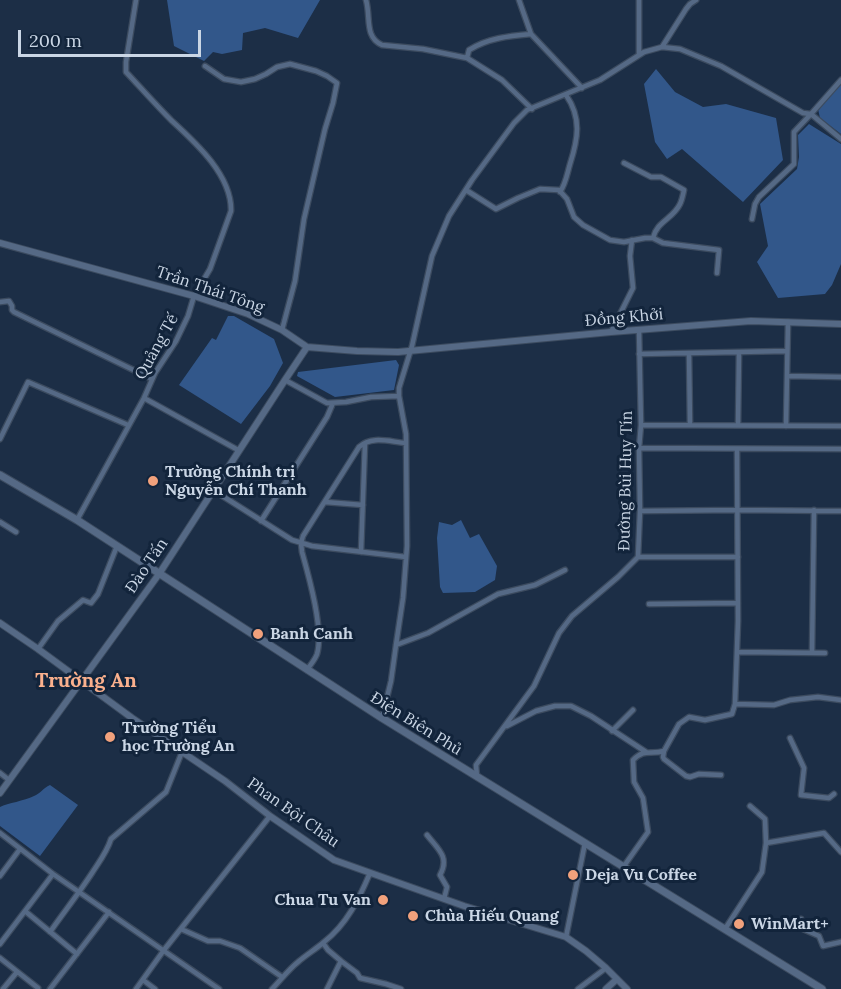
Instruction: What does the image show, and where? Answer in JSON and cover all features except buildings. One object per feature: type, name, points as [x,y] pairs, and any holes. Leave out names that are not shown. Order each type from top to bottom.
[{"type":"main road","name":"Điện Biên Phủ","points":[[0,475],[77,520],[382,718],[822,989]]},
{"type":"street","name":"Quảng Tế","points":[[77,520],[188,316],[194,296],[210,269],[231,211],[231,201],[226,184],[207,156],[126,72],[136,0]]},
{"type":"street","points":[[366,0],[371,38],[376,42],[382,45],[423,49],[467,58],[502,80],[532,109]]},
{"type":"street","points":[[519,0],[531,34],[582,88]]},
{"type":"street","points":[[639,0],[639,55]]},
{"type":"street","points":[[662,47],[686,9],[696,0]]},
{"type":"street","points":[[467,58],[469,50],[479,43],[503,37],[531,34]]},
{"type":"street","points":[[382,718],[391,681],[403,598],[406,557],[406,434],[399,387],[411,350],[432,256],[449,216],[514,123],[527,110],[600,80],[644,52],[662,47],[680,50],[721,66],[803,113],[811,114],[841,139]]},
{"type":"street","points":[[206,66],[224,79],[241,82],[255,79],[277,67],[290,64],[316,71],[337,83],[304,219],[295,280],[282,330]]},
{"type":"street","points":[[752,219],[759,197],[794,164],[794,132],[841,80]]},
{"type":"street","points":[[560,192],[566,183],[577,142],[577,124],[573,105],[566,95]]},
{"type":"street","points":[[624,163],[651,177],[661,177],[684,190],[681,204],[658,225],[653,238]]},
{"type":"street","points":[[466,190],[496,209],[540,189],[559,190],[567,199],[574,217],[583,225],[610,240],[624,242],[653,238],[663,243],[679,246],[719,250],[717,273]]},
{"type":"street","points":[[611,332],[633,288],[630,256],[632,240]]},
{"type":"street","name":"Trần Thái Tông","points":[[0,243],[194,296],[248,314],[282,330],[307,347]]},
{"type":"street","points":[[0,302],[9,301],[14,312],[152,379]]},
{"type":"street","name":"Đồng Khởi","points":[[411,350],[751,321],[841,324]]},
{"type":"street","points":[[786,426],[788,322]]},
{"type":"street","name":"Đường Bùi Huy Tín","points":[[477,777],[476,765],[534,686],[559,633],[572,616],[638,557],[639,330]]},
{"type":"street","points":[[307,347],[398,352],[411,350]]},
{"type":"street","name":"Đào Tấn","points":[[0,793],[159,574],[307,347]]},
{"type":"street","points":[[639,354],[787,351]]},
{"type":"street","points":[[738,425],[739,352]]},
{"type":"street","points":[[689,353],[690,425]]},
{"type":"street","points":[[787,376],[841,377]]},
{"type":"street","points":[[285,380],[324,402],[399,396]]},
{"type":"street","points":[[0,439],[28,382],[128,425]]},
{"type":"street","points":[[144,398],[238,450]]},
{"type":"street","points":[[261,521],[327,417],[333,403]]},
{"type":"street","points":[[640,425],[841,426]]},
{"type":"street","points":[[307,670],[316,656],[319,628],[301,543],[303,536],[359,447],[369,440],[406,443]]},
{"type":"street","points":[[362,552],[365,443]]},
{"type":"street","points":[[639,448],[841,448]]},
{"type":"street","points":[[721,776],[699,774],[686,776],[663,757],[679,724],[689,717],[705,720],[732,714],[735,704],[738,603],[737,449]]},
{"type":"street","points":[[213,490],[292,540],[312,546],[406,557]]},
{"type":"street","points":[[325,502],[363,505]]},
{"type":"street","points":[[812,653],[814,510]]},
{"type":"street","points":[[640,511],[841,511]]},
{"type":"street","points":[[0,522],[16,532]]},
{"type":"street","points":[[38,648],[58,621],[83,600],[91,603],[98,594],[117,546]]},
{"type":"street","points":[[638,557],[738,557]]},
{"type":"street","points":[[396,645],[428,633],[498,594],[535,585],[565,570]]},
{"type":"street","points":[[649,604],[738,603]]},
{"type":"street","name":"Phan Bội Châu","points":[[0,623],[334,860],[444,899],[566,937],[606,968],[627,989]]},
{"type":"street","points":[[737,652],[825,653]]},
{"type":"street","points":[[735,704],[774,705],[790,700],[818,697],[841,700]]},
{"type":"street","points":[[504,728],[536,711],[555,706],[571,706],[591,716],[646,752]]},
{"type":"street","points":[[612,730],[633,710]]},
{"type":"street","points":[[790,738],[804,769],[801,795],[829,798],[834,794]]},
{"type":"street","points":[[624,866],[648,832],[643,798],[634,782],[633,760],[638,754],[664,751]]},
{"type":"street","points":[[50,932],[108,848],[111,839],[166,792],[182,752]]},
{"type":"street","points":[[0,773],[9,780]]},
{"type":"street","points":[[725,929],[762,873],[766,843],[765,819],[750,806]]},
{"type":"street","points":[[136,989],[270,816]]},
{"type":"street","points":[[0,833],[53,874],[219,989]]},
{"type":"street","points":[[766,843],[824,833],[841,852]]},
{"type":"street","points":[[427,835],[444,855],[444,868],[440,875],[447,887],[444,899]]},
{"type":"street","points":[[566,937],[585,843]]},
{"type":"street","points":[[0,876],[20,849]]},
{"type":"street","points":[[272,989],[298,961],[323,943],[346,920],[370,873]]},
{"type":"street","points":[[0,944],[53,874]]},
{"type":"street","points":[[25,911],[77,954]]},
{"type":"street","points":[[50,989],[109,912]]},
{"type":"street","points":[[801,919],[803,929],[819,936],[823,946],[841,942]]},
{"type":"street","points":[[181,929],[208,941],[220,941],[240,948],[282,977]]},
{"type":"street","points":[[323,943],[360,978],[401,989]]},
{"type":"street","points":[[0,958],[38,989]]},
{"type":"street","points":[[327,989],[341,961]]},
{"type":"street","points":[[579,989],[606,968]]},
{"type":"street","points":[[3,989],[17,972]]},
{"type":"street","points":[[606,989],[617,979]]},
{"type":"street","points":[[143,980],[155,989]]},
{"type":"shaded area","points":[[167,0],[320,0],[298,38],[265,28],[243,33],[242,50],[222,54],[213,52],[204,61],[174,46]]},
{"type":"shaded area","points":[[656,69],[675,92],[703,107],[726,104],[776,118],[783,160],[743,202],[682,149],[667,159],[655,142],[644,84]]},
{"type":"shaded area","points":[[841,84],[841,134],[820,118],[818,109]]},
{"type":"shaded area","points":[[809,124],[841,144],[841,264],[832,285],[825,294],[778,298],[757,262],[768,246],[760,204],[797,169],[798,135]]},
{"type":"shaded area","points":[[228,316],[234,316],[274,339],[283,363],[270,386],[241,424],[179,385],[212,338],[216,340]]},
{"type":"shaded area","points":[[396,360],[399,365],[394,390],[335,397],[297,376],[298,372]]},
{"type":"shaded area","points":[[461,520],[470,538],[479,534],[497,566],[495,580],[475,592],[443,593],[440,587],[437,538],[439,522],[452,525]]},
{"type":"shaded area","points":[[50,785],[78,805],[40,856],[0,826],[0,807],[36,795]]},
{"type":"place","name":"Trường Chính trị Nguyễn Chí Thanh","points":[[153,481]]},
{"type":"place","name":"Banh Canh","points":[[258,634]]},
{"type":"place","name":"Trường Tiểu học Trường An","points":[[110,737]]},
{"type":"place","name":"Deja Vu Coffee","points":[[573,875]]},
{"type":"place","name":"Chua Tu Van","points":[[383,900]]},
{"type":"place","name":"Chùa Hiếu Quang","points":[[413,916]]},
{"type":"place","name":"WinMart+","points":[[739,924]]},
{"type":"district","name":"Trường An","points":[[86,681]]}]
